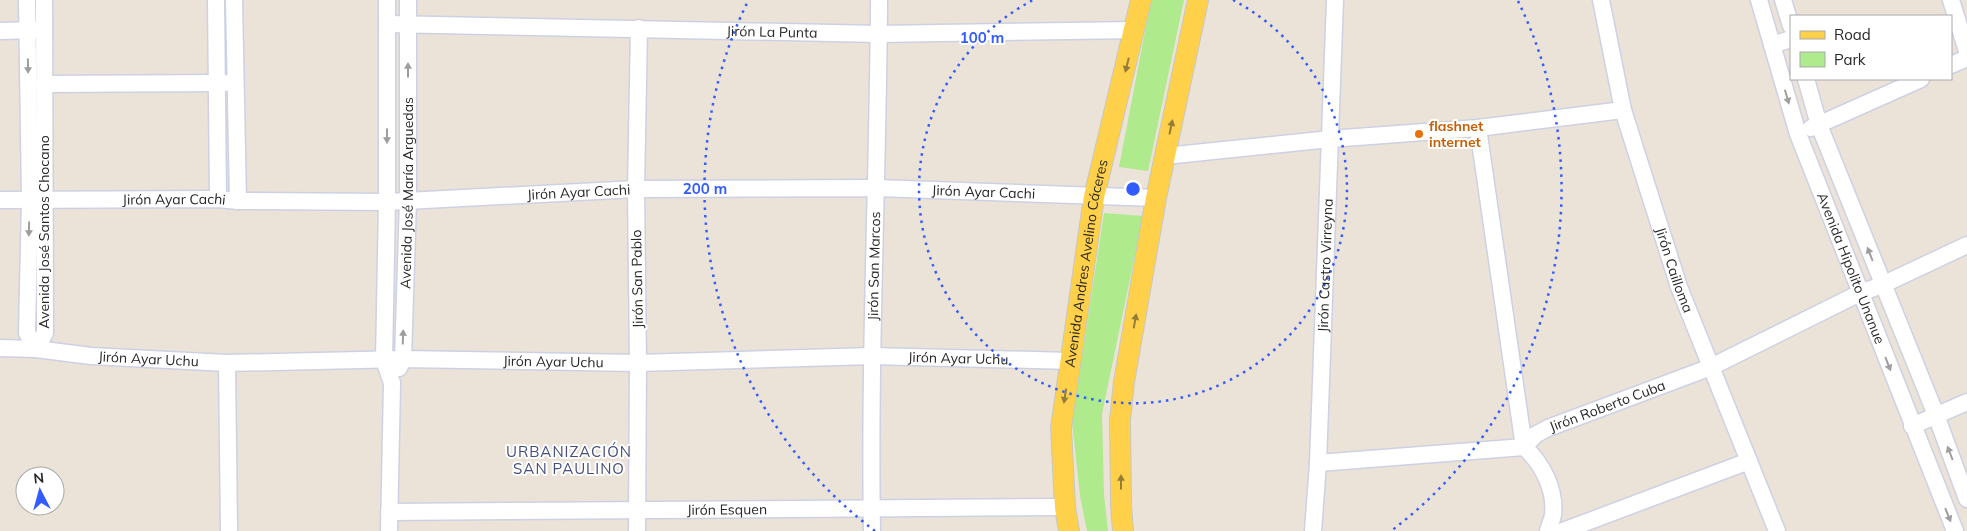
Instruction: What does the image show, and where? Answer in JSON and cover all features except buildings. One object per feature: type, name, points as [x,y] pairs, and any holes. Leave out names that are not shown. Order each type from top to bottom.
[{"type":"main road","name":"Avenida Andres Avelino Cáceres","points":[[1069,531],[1065,507],[1060,428],[1094,197],[1141,0]]},
{"type":"main road","points":[[1124,531],[1121,506],[1120,420],[1124,382],[1156,198],[1198,0]]},
{"type":"street","name":"Avenida José Santos Chocano","points":[[27,0],[37,199]]},
{"type":"street","name":"Avenida José Santos Chocano","points":[[36,349],[27,333],[44,84],[44,0]]},
{"type":"street","points":[[216,0],[218,199]]},
{"type":"street","points":[[234,0],[238,201]]},
{"type":"street","name":"Avenida José María Arguedas","points":[[387,0],[387,202],[384,360],[392,384],[389,531]]},
{"type":"street","name":"Avenida José María Arguedas","points":[[392,384],[403,359],[408,200],[408,0]]},
{"type":"street","name":"Jirón San Marcos","points":[[872,531],[872,356],[877,188],[879,0]]},
{"type":"street","name":"Jirón Castro Virreyna","points":[[1313,531],[1318,463],[1335,0]]},
{"type":"street","name":"Jirón Cailloma","points":[[1602,0],[1623,110],[1679,287],[1776,531]]},
{"type":"street","name":"Avenida Hipolito Unanue","points":[[1759,0],[1798,134],[1955,531]]},
{"type":"street","points":[[1783,0],[1790,23]]},
{"type":"street","points":[[1951,0],[1967,51]]},
{"type":"street","name":"Jirón La Punta","points":[[387,24],[879,34],[1135,30]]},
{"type":"street","name":"Jirón San Pablo","points":[[637,531],[636,188],[639,28]]},
{"type":"street","points":[[0,31],[45,30]]},
{"type":"street","points":[[1772,45],[1790,38]]},
{"type":"street","points":[[1952,65],[1967,58]]},
{"type":"street","name":"Avenida Hipolito Unanue","points":[[1806,80],[1819,125],[1936,415],[1967,499]]},
{"type":"street","points":[[1798,134],[1919,80]]},
{"type":"street","points":[[44,84],[236,82]]},
{"type":"street","points":[[1165,156],[1330,139],[1478,128],[1623,110]]},
{"type":"street","points":[[1478,128],[1524,447]]},
{"type":"street","name":"Jirón Ayar Cachi","points":[[0,200],[218,199],[238,201],[387,202],[636,188],[877,188],[1156,198]]},
{"type":"street","name":"Jirón Roberto Cuba","points":[[1524,447],[1535,436],[1548,428],[1711,366],[1860,293],[1882,285],[1967,245]]},
{"type":"street","name":"Jirón Ayar Uchu","points":[[0,348],[36,349],[91,356],[227,363],[403,359],[638,363],[872,356],[1071,361]]},
{"type":"street","points":[[227,363],[229,531]]},
{"type":"street","points":[[1912,426],[1967,402]]},
{"type":"street","points":[[1318,463],[1524,447],[1534,455],[1543,468],[1552,496],[1553,516],[1548,531]]},
{"type":"street","points":[[1563,531],[1749,461]]},
{"type":"street","name":"Jirón Esquen","points":[[389,512],[1065,507]]},
{"type":"green space","points":[[1151,0],[1184,0],[1148,171],[1119,167]]},
{"type":"green space","points":[[1104,213],[1143,216],[1102,414],[1104,495],[1108,531],[1087,531],[1080,496],[1072,422]]},
{"type":"place","name":"flashnet internet","points":[[1419,134]]},
{"type":"district","name":"URBANIZACIÓN SAN PAULINO","points":[[569,460]]}]
